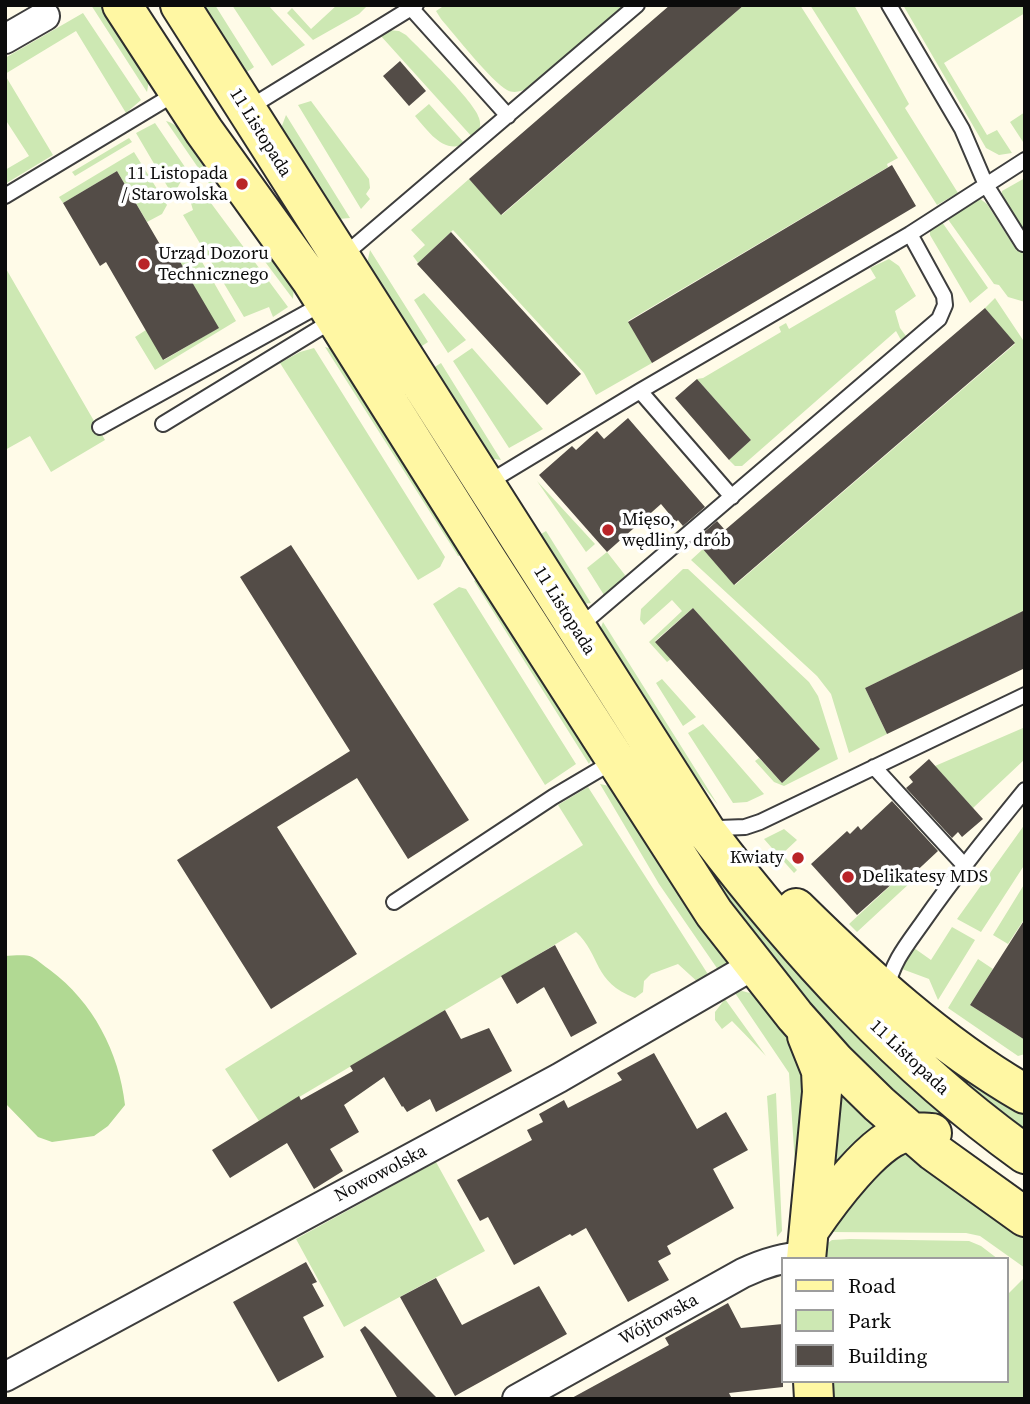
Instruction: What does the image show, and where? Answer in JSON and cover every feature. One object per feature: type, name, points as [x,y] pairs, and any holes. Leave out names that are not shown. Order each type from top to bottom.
[{"type":"main road","name":"11 Listopada","points":[[121,5],[178,92],[554,629],[669,776],[746,884],[838,990],[932,1080],[1025,1156]]},
{"type":"main road","name":"11 Listopada","points":[[180,5],[484,485],[615,760],[677,858],[754,965],[835,1061],[912,1133],[1025,1217]]},
{"type":"main road","points":[[669,776],[796,909],[888,993],[965,1055],[1025,1094]]},
{"type":"main road","name":"11 Listopada","points":[[795,1016],[809,1040],[821,1071],[822,1092],[808,1248]]},
{"type":"main road","points":[[808,1248],[829,1200],[868,1159],[897,1136],[940,1133],[966,1137],[1025,1156]]},
{"type":"street","points":[[5,39],[45,16]]},
{"type":"street","name":"Nowowolska","points":[[5,1377],[559,1078],[754,965]]},
{"type":"street","name":"Wójtowska","points":[[786,1257],[808,1248]]},
{"type":"street","name":"Wójtowska","points":[[517,1399],[743,1273],[782,1258]]},
{"type":"lane","points":[[340,259],[637,5]]},
{"type":"lane","points":[[890,5],[962,129],[986,185],[1023,244]]},
{"type":"lane","points":[[245,110],[414,7],[508,116]]},
{"type":"lane","points":[[5,196],[178,92]]},
{"type":"lane","points":[[484,485],[910,234],[1025,160]]},
{"type":"lane","points":[[554,629],[732,497],[943,314],[944,296],[910,234]]},
{"type":"lane","points":[[163,424],[331,310]]},
{"type":"lane","points":[[100,426],[331,310]]},
{"type":"lane","points":[[640,391],[732,497]]},
{"type":"lane","points":[[719,828],[745,827],[760,822],[1025,695]]},
{"type":"lane","points":[[394,902],[553,797],[615,760]]},
{"type":"lane","points":[[874,767],[964,865]]},
{"type":"lane","points":[[888,993],[892,973],[901,955],[964,865],[1025,790]]},
{"type":"green space","points":[[91,5],[104,5],[149,80],[147,92]]},
{"type":"green space","points":[[200,5],[215,5],[254,67],[244,74]]},
{"type":"green space","points":[[232,5],[268,5],[305,45],[272,66]]},
{"type":"green space","points":[[337,5],[368,5],[359,14],[313,40],[287,13],[292,8],[311,29]]},
{"type":"green space","points":[[445,5],[625,5],[528,88],[515,92],[507,90],[492,78],[441,19],[436,11]]},
{"type":"green space","points":[[744,5],[800,5],[898,158],[887,164],[888,167],[628,321],[652,363],[596,395],[584,373],[453,230],[418,263],[413,256],[425,245],[411,230],[469,179],[502,215]]},
{"type":"green space","points":[[810,5],[854,5],[909,104],[905,108],[958,193],[937,205]]},
{"type":"green space","points":[[903,5],[1025,5],[1025,13],[944,63],[987,135],[997,130],[1012,153],[999,155],[986,148]]},
{"type":"green space","points":[[83,13],[141,100],[126,113],[76,31],[5,74],[5,58]]},
{"type":"green space","points":[[388,30],[406,35],[468,100],[480,121],[479,129],[473,138],[380,35]]},
{"type":"green space","points":[[5,75],[53,155],[5,184],[5,170],[29,156],[5,119]]},
{"type":"green space","points":[[311,101],[369,179],[370,188],[366,194],[370,199],[361,209],[298,105]]},
{"type":"green space","points":[[429,104],[465,144],[450,146],[425,128],[415,116]]},
{"type":"green space","points":[[1025,112],[1025,145],[1010,122]]},
{"type":"green space","points":[[286,115],[350,218],[338,219],[280,131]]},
{"type":"green space","points":[[166,121],[180,129],[218,180],[210,185]]},
{"type":"green space","points":[[155,123],[187,170],[173,196],[136,133]]},
{"type":"green space","points":[[129,138],[132,142],[75,176],[72,172]]},
{"type":"green space","points":[[134,152],[167,205],[162,214],[147,222],[117,171],[63,203],[59,197]]},
{"type":"green space","points":[[1025,178],[1025,235],[1002,191]]},
{"type":"green space","points":[[202,191],[288,307],[273,317],[269,307],[244,317],[183,215],[193,210],[190,200]]},
{"type":"green space","points":[[979,198],[987,204],[1017,251],[1025,247],[1025,302],[1008,297],[999,285],[994,284],[947,218]]},
{"type":"green space","points":[[942,222],[988,288],[970,303],[930,235],[930,231]]},
{"type":"green space","points":[[172,248],[194,248],[236,321],[155,370],[135,337],[146,330],[164,360],[218,328]]},
{"type":"green space","points":[[269,248],[294,286],[293,299],[260,255]]},
{"type":"green space","points":[[370,250],[428,342],[416,350],[367,264]]},
{"type":"green space","points":[[889,259],[899,266],[916,296],[895,311],[900,328],[906,336],[901,340],[896,331],[742,466],[735,466],[729,460],[751,440],[697,379],[781,332],[779,327],[786,323],[789,329],[876,278],[870,268]]},
{"type":"green space","points":[[5,267],[105,440],[51,472],[30,436],[5,450]]},
{"type":"green space","points":[[424,293],[466,340],[448,353],[414,300]]},
{"type":"green space","points":[[995,298],[1025,343],[1025,610],[865,688],[887,734],[849,753],[831,694],[817,676],[691,560],[703,549],[735,585],[1015,344],[985,308]]},
{"type":"green space","points":[[325,347],[332,349],[466,554],[458,556]]},
{"type":"green space","points":[[314,348],[445,557],[440,567],[418,580],[280,363]]},
{"type":"green space","points":[[472,348],[543,429],[509,448],[453,361]]},
{"type":"green space","points":[[441,363],[501,460],[488,458],[430,370]]},
{"type":"green space","points":[[537,481],[595,544],[586,552]]},
{"type":"green space","points":[[546,531],[591,603],[583,604],[533,539]]},
{"type":"green space","points":[[607,552],[625,575],[622,581],[604,595],[587,568]]},
{"type":"green space","points":[[683,569],[688,569],[809,682],[818,696],[838,759],[784,786],[774,782],[755,761],[759,758],[782,783],[820,749],[693,608],[655,641],[671,659],[667,662],[649,642],[682,611],[672,600],[644,625],[640,620],[641,609]]},
{"type":"green space","points":[[481,577],[592,758],[589,764],[474,581]]},
{"type":"green space","points":[[459,587],[466,589],[576,764],[545,785],[433,604]]},
{"type":"green space","points":[[603,622],[718,805],[654,725],[599,633]]},
{"type":"green space","points":[[578,663],[733,897],[809,983],[949,1119],[919,1116],[867,1071],[733,915]]},
{"type":"green space","points":[[662,679],[696,717],[683,726],[656,683]]},
{"type":"green space","points":[[703,724],[764,794],[747,802],[733,803],[688,733]]},
{"type":"green space","points":[[1023,728],[1025,759],[973,808],[935,766]]},
{"type":"green space","points":[[600,784],[614,787],[726,957],[721,974],[659,884]]},
{"type":"green space","points":[[588,787],[711,979],[701,985],[678,964],[651,974],[644,981],[643,992],[635,998],[621,992],[604,976],[590,950],[576,932],[259,1121],[225,1069],[583,845],[558,805]]},
{"type":"green space","points":[[1025,824],[1025,864],[981,932],[957,919]]},
{"type":"green space","points":[[784,829],[797,840],[782,854],[797,870],[794,873],[764,839]]},
{"type":"green space","points":[[903,874],[911,882],[857,932],[849,924]]},
{"type":"green space","points":[[1025,883],[1025,918],[1008,944],[993,935]]},
{"type":"green space","points":[[952,927],[975,940],[938,1000],[929,979],[902,969],[914,948],[931,960]]},
{"type":"green space","points":[[5,956],[32,957],[65,983],[91,1013],[110,1047],[122,1085],[125,1105],[108,1126],[94,1136],[52,1142],[38,1137],[5,1103]]},
{"type":"green space","points":[[978,959],[993,969],[970,1005],[1025,1040],[1025,1054],[1018,1056],[948,1008]]},
{"type":"green space","points":[[855,982],[1025,1111],[1025,1132],[943,1064]]},
{"type":"green space","points":[[742,991],[758,995],[792,1035],[805,1063],[797,1195],[789,1073],[735,993]]},
{"type":"green space","points":[[725,999],[766,1056],[732,1021],[722,1029],[715,1020],[715,1012]]},
{"type":"green space","points":[[836,1084],[879,1127],[825,1190]]},
{"type":"green space","points":[[776,1093],[782,1231],[777,1237],[767,1096]]},
{"type":"green space","points":[[903,1149],[974,1204],[1025,1239],[1025,1268],[980,1236],[966,1233],[829,1232],[841,1212]]},
{"type":"green space","points":[[436,1162],[485,1251],[344,1327],[296,1239]]},
{"type":"green space","points":[[832,1240],[969,1241],[995,1257],[824,1257],[825,1245]]},
{"type":"green space","points":[[1025,1277],[1025,1399],[829,1399],[828,1383],[1009,1383],[1009,1293]]},
{"type":"building","points":[[670,5],[744,5],[501,215],[469,179]]},
{"type":"building","points":[[400,61],[426,91],[409,106],[383,76]]},
{"type":"building","points":[[892,165],[916,206],[652,363],[628,322]]},
{"type":"building","name":"Urząd Dozoru Technicznego","points":[[117,171],[165,253],[172,248],[219,328],[163,360],[106,262],[100,266],[63,203]]},
{"type":"building","points":[[451,232],[581,374],[547,405],[417,264]]},
{"type":"building","points":[[985,308],[1015,343],[734,585],[695,540],[717,521],[725,530]]},
{"type":"building","points":[[697,379],[751,440],[729,460],[675,398]]},
{"type":"building","points":[[628,418],[705,507],[683,526],[678,520],[676,522],[661,504],[607,552],[539,475],[572,446],[576,450],[597,431],[604,439]]},
{"type":"building","points":[[291,545],[469,820],[408,859],[357,778],[277,827],[357,954],[271,1009],[177,860],[350,751],[240,577]]},
{"type":"building","points":[[693,608],[820,749],[782,783],[655,642]]},
{"type":"building","points":[[1025,610],[1025,668],[887,734],[865,688]]},
{"type":"building","points":[[929,759],[983,819],[962,837],[958,832],[952,838],[906,788],[913,782],[909,777]]},
{"type":"building","points":[[892,801],[938,851],[908,879],[903,874],[857,915],[811,864],[847,831],[850,834],[858,826],[861,830]]},
{"type":"building","points":[[1025,919],[1025,1040],[970,1005]]},
{"type":"building","points":[[555,945],[597,1023],[571,1037],[544,987],[517,1004],[501,976]]},
{"type":"building","points":[[445,1010],[461,1039],[489,1028],[512,1071],[436,1112],[430,1099],[407,1112],[384,1077],[344,1105],[359,1132],[330,1149],[343,1171],[314,1189],[287,1143],[230,1178],[212,1150],[299,1096],[301,1100],[353,1071],[350,1066]]},
{"type":"building","points":[[654,1053],[697,1129],[726,1112],[748,1150],[713,1169],[734,1208],[667,1246],[671,1254],[658,1261],[669,1280],[628,1302],[586,1228],[514,1265],[488,1217],[480,1221],[457,1180],[532,1140],[527,1130],[543,1122],[539,1114],[564,1100],[568,1108],[622,1080],[617,1073]]},
{"type":"building","points":[[306,1262],[317,1282],[312,1284],[324,1306],[303,1317],[324,1357],[278,1382],[233,1302]]},
{"type":"building","points":[[436,1278],[462,1325],[539,1286],[567,1334],[455,1396],[400,1297]]},
{"type":"building","points":[[728,1303],[741,1328],[782,1324],[783,1387],[729,1393],[732,1399],[570,1399],[669,1345],[665,1338]]},
{"type":"building","points":[[365,1326],[438,1399],[398,1399],[360,1330]]},
{"type":"place","name":"11 Listopada / Starowolska","points":[[242,184]]},
{"type":"place","name":"Urząd Dozoru Technicznego","points":[[144,264]]},
{"type":"place","name":"Mięso, wędliny, drób","points":[[608,530]]},
{"type":"place","name":"Kwiaty","points":[[798,858]]},
{"type":"place","name":"Delikatesy MDS","points":[[848,877]]}]
